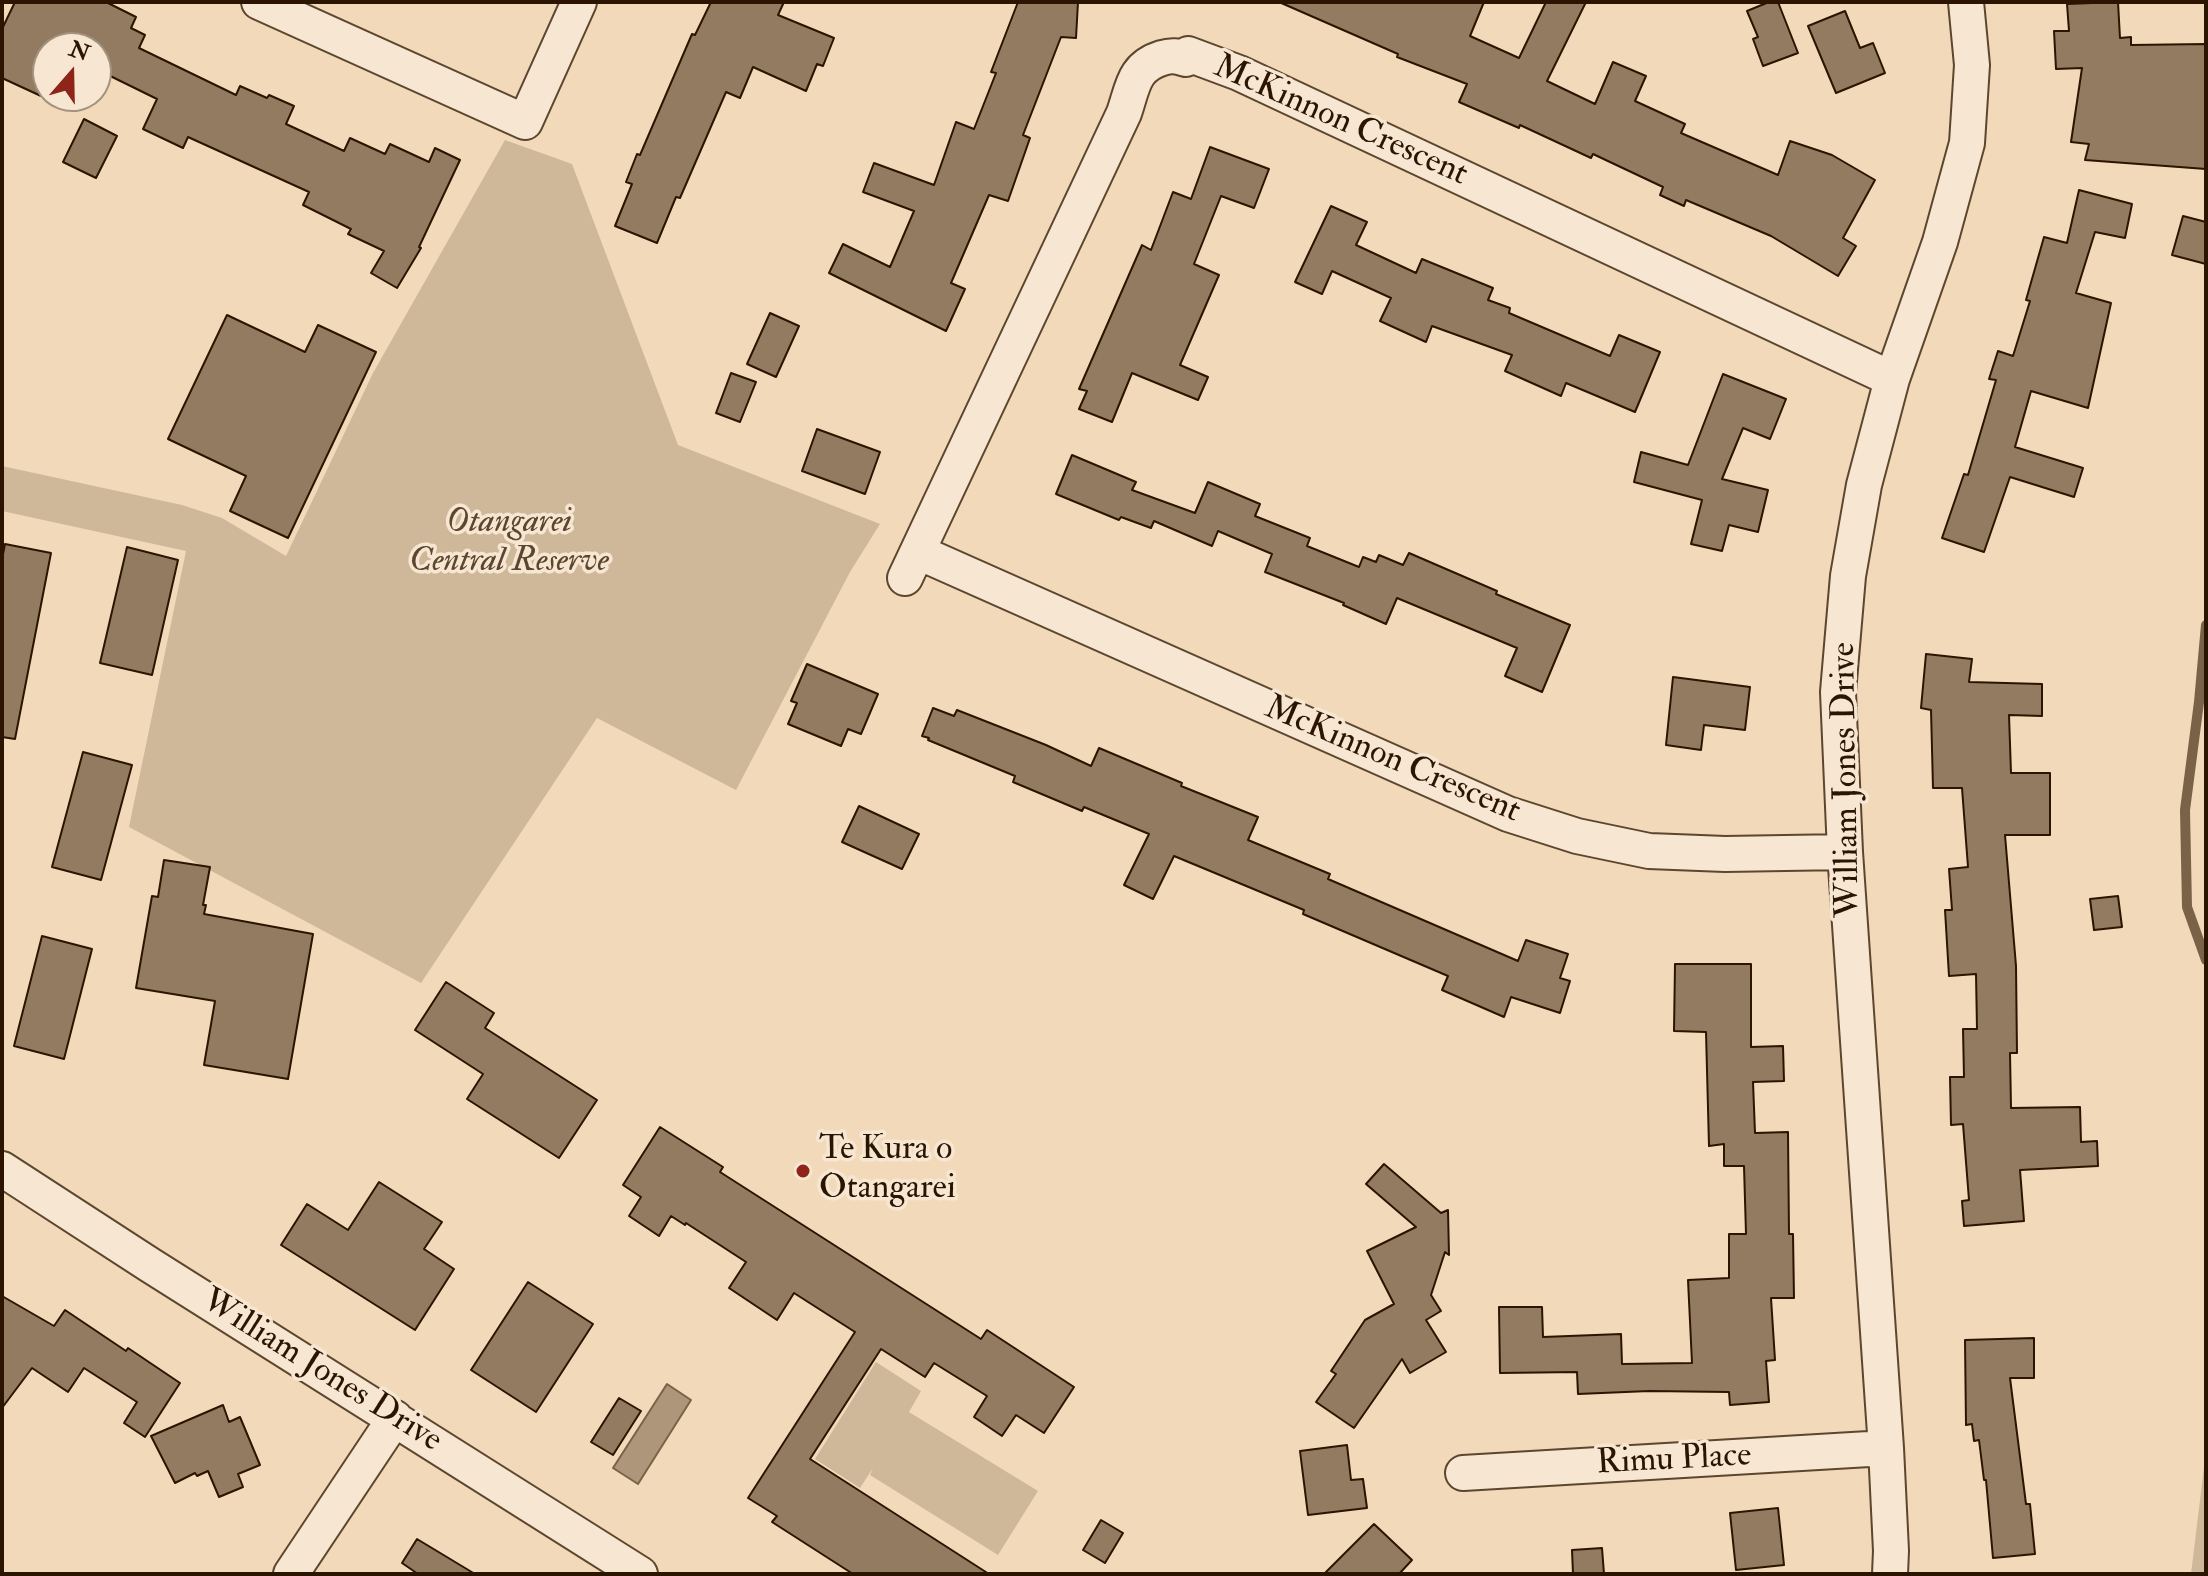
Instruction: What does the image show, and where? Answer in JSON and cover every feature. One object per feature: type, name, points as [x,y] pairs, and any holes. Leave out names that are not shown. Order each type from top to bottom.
[{"type":"street","points":[[259,2],[525,122],[579,2]]},
{"type":"street","name":"William Jones Drive","points":[[1890,1574],[1886,1448],[1845,852],[1838,692],[1848,576],[1864,485],[1892,379],[1940,242],[1967,143],[1972,65],[1966,2]]},
{"type":"street","name":"McKinnon Crescent","points":[[1845,852],[1725,854],[1649,851],[1577,836],[1508,814],[911,565],[1124,113],[1139,72],[1147,63],[1174,55],[1186,59],[1188,54],[1239,73],[1892,379]]},
{"type":"street","name":"William Jones Drive","points":[[2,1169],[640,1574]]},
{"type":"street","points":[[291,1574],[395,1418]]},
{"type":"street","name":"Rimu Place","points":[[1463,1473],[1886,1448]]},
{"type":"green space","name":"Otangarei Central Reserve","points":[[505,140],[572,164],[678,445],[880,524],[850,572],[736,790],[597,718],[421,983],[129,827],[186,551],[2,511],[2,466],[182,505],[222,518],[286,556],[373,373]]},
{"type":"green space","points":[[876,1362],[921,1391],[909,1412],[1038,1491],[998,1555],[870,1475],[873,1468],[860,1488],[815,1459]]},
{"type":"green space","points":[[2206,1451],[2206,1574],[2191,1574]]},
{"type":"shaded area","points":[[667,1384],[691,1400],[638,1484],[613,1468]]},
{"type":"building","points":[[15,2],[106,2],[136,17],[131,28],[145,35],[139,48],[236,95],[240,86],[294,106],[286,124],[344,151],[350,138],[385,154],[390,144],[429,162],[435,148],[460,160],[421,248],[397,288],[371,273],[384,251],[348,234],[351,229],[303,205],[309,192],[188,137],[183,148],[143,129],[157,99],[112,77],[112,32],[32,32],[32,92],[2,78],[2,29]]},
{"type":"building","points":[[711,2],[784,2],[778,15],[834,38],[823,66],[817,64],[806,91],[753,67],[740,98],[726,92],[657,243],[615,226],[632,184],[626,182],[637,154],[640,155],[692,34],[695,35]]},
{"type":"building","points":[[1018,2],[1078,2],[1076,38],[1061,37],[1023,135],[1030,138],[1008,201],[989,195],[951,283],[965,289],[946,331],[829,273],[843,244],[890,267],[914,211],[863,192],[874,163],[934,185],[956,122],[974,129],[996,73],[991,72]]},
{"type":"building","points":[[1279,2],[1484,2],[1470,36],[1519,58],[1546,2],[1586,2],[1547,81],[1595,104],[1613,62],[1646,76],[1635,101],[1685,124],[1681,133],[1778,175],[1790,141],[1832,155],[1875,180],[1843,238],[1856,246],[1838,276],[1771,236],[1686,200],[1684,206],[1660,195],[1663,187],[1593,154],[1591,158],[1520,125],[1519,128],[1459,102],[1467,84],[1397,57],[1398,54]]},
{"type":"building","points":[[1769,2],[1778,2],[1798,53],[1763,66],[1753,39],[1758,37],[1747,11]]},
{"type":"building","points":[[2118,2],[2120,38],[2131,37],[2131,45],[2206,44],[2206,169],[2085,160],[2089,144],[2071,142],[2082,68],[2056,69],[2054,31],[2069,31],[2067,4]]},
{"type":"building","points":[[1845,11],[1860,48],[1873,43],[1885,73],[1836,93],[1808,26]]},
{"type":"building","points":[[84,119],[117,136],[96,178],[63,162]]},
{"type":"building","points":[[1210,147],[1269,169],[1254,208],[1221,196],[1194,264],[1219,275],[1180,365],[1208,377],[1198,400],[1132,373],[1112,422],[1079,409],[1087,391],[1079,389],[1142,245],[1151,250],[1173,192],[1191,199]]},
{"type":"building","points":[[2079,190],[2132,204],[2125,238],[2095,232],[2076,293],[2111,303],[2088,408],[2031,391],[2015,447],[2083,468],[2074,497],[2010,477],[1984,552],[1942,538],[1964,474],[1968,475],[1996,380],[1989,379],[1998,351],[2013,356],[2030,301],[2026,300],[2044,237],[2067,243]]},
{"type":"building","points":[[1331,206],[1367,222],[1356,245],[1416,273],[1422,259],[1493,288],[1488,300],[1510,308],[1509,313],[1610,356],[1619,335],[1660,352],[1635,412],[1566,383],[1561,396],[1505,371],[1512,355],[1432,326],[1426,342],[1380,321],[1391,298],[1332,271],[1322,294],[1295,282]]},
{"type":"building","points":[[2183,216],[2206,222],[2206,264],[2172,255]]},
{"type":"building","points":[[770,313],[799,326],[776,377],[747,364]]},
{"type":"building","points":[[227,315],[305,352],[318,325],[376,352],[288,538],[230,511],[246,476],[168,439]]},
{"type":"building","points":[[731,373],[756,382],[740,422],[716,413]]},
{"type":"building","points":[[1723,374],[1786,399],[1770,439],[1743,428],[1722,479],[1768,490],[1758,532],[1729,525],[1722,551],[1691,544],[1702,500],[1634,482],[1641,452],[1688,465]]},
{"type":"building","points":[[817,429],[880,452],[865,494],[802,471]]},
{"type":"building","points":[[1072,455],[1136,482],[1132,490],[1195,513],[1208,482],[1260,504],[1255,516],[1310,538],[1307,546],[1359,567],[1363,557],[1376,562],[1379,555],[1403,565],[1409,553],[1570,625],[1542,692],[1505,676],[1517,648],[1397,598],[1386,624],[1344,603],[1265,572],[1272,554],[1218,531],[1212,546],[1154,521],[1151,528],[1121,517],[1119,520],[1056,494]]},
{"type":"building","points":[[5,544],[51,553],[15,739],[2,737],[2,559]]},
{"type":"building","points":[[127,547],[178,560],[152,675],[100,663]]},
{"type":"building","points":[[1926,654],[1972,659],[1969,682],[2042,684],[2042,716],[2009,715],[2011,773],[2050,773],[2050,835],[2005,835],[2016,966],[2017,1053],[2010,1053],[2011,1108],[2080,1107],[2081,1142],[2097,1141],[2098,1166],[2020,1170],[2024,1221],[1964,1226],[1962,1201],[1969,1200],[1963,1124],[1951,1125],[1950,1077],[1964,1077],[1963,1029],[1977,1029],[1976,974],[1949,976],[1945,910],[1952,910],[1949,869],[1968,867],[1962,788],[1933,788],[1931,710],[1921,708]]},
{"type":"building","points":[[807,664],[878,694],[861,734],[848,729],[841,746],[788,724],[797,703],[791,701]]},
{"type":"building","points":[[1673,677],[1750,687],[1745,730],[1704,725],[1701,750],[1666,745]]},
{"type":"building","points":[[933,708],[954,716],[957,710],[1091,766],[1099,748],[1182,783],[1181,786],[1258,817],[1248,840],[1330,874],[1328,879],[1518,961],[1526,940],[1568,954],[1560,978],[1570,981],[1560,1013],[1511,997],[1504,1017],[1442,990],[1448,976],[1303,914],[1304,910],[1174,856],[1153,899],[1124,885],[1149,834],[1084,807],[1082,811],[1013,782],[1015,776],[928,740],[922,736]]},
{"type":"building","points":[[83,752],[132,765],[101,880],[52,867]]},
{"type":"building","points":[[859,806],[919,834],[902,869],[842,842]]},
{"type":"building","points":[[164,860],[210,867],[204,914],[313,934],[288,1079],[204,1065],[215,1001],[136,988],[152,896],[158,897]]},
{"type":"building","points":[[2118,896],[2122,927],[2094,930],[2090,899]]},
{"type":"building","points":[[42,936],[92,949],[64,1059],[14,1046]]},
{"type":"building","points":[[1675,964],[1751,964],[1751,1047],[1783,1046],[1784,1081],[1753,1082],[1755,1133],[1788,1132],[1789,1234],[1793,1234],[1794,1298],[1771,1298],[1775,1360],[1766,1361],[1769,1402],[1730,1405],[1729,1392],[1578,1394],[1577,1372],[1500,1373],[1499,1307],[1542,1307],[1543,1337],[1621,1334],[1622,1364],[1692,1363],[1688,1280],[1729,1278],[1729,1234],[1746,1234],[1744,1166],[1724,1166],[1724,1144],[1709,1146],[1706,1032],[1674,1031]]},
{"type":"building","points":[[446,982],[494,1013],[485,1028],[597,1100],[559,1158],[467,1099],[483,1074],[415,1030]]},
{"type":"building","points":[[660,1127],[723,1167],[720,1172],[981,1339],[987,1330],[1074,1387],[1044,1433],[1016,1415],[1002,1436],[974,1417],[987,1396],[934,1363],[925,1377],[881,1349],[810,1459],[989,1574],[853,1574],[772,1522],[777,1516],[748,1498],[855,1332],[794,1293],[777,1320],[729,1288],[746,1262],[671,1216],[659,1236],[629,1216],[641,1197],[623,1185]]},
{"type":"building","points":[[1384,1164],[1441,1213],[1448,1210],[1449,1255],[1445,1252],[1431,1295],[1441,1311],[1426,1320],[1446,1352],[1410,1373],[1402,1359],[1354,1428],[1316,1402],[1336,1374],[1331,1371],[1365,1320],[1394,1304],[1367,1251],[1416,1227],[1366,1184]]},
{"type":"building","points":[[379,1182],[442,1222],[424,1249],[454,1269],[415,1330],[281,1245],[307,1204],[348,1230]]},
{"type":"building","points":[[528,1282],[593,1324],[536,1412],[471,1370]]},
{"type":"building","points":[[2,1296],[54,1326],[65,1310],[180,1383],[145,1437],[124,1423],[137,1402],[84,1368],[68,1392],[32,1368],[2,1408]]},
{"type":"building","points":[[2034,1338],[2034,1378],[2010,1378],[2035,1554],[1993,1558],[1979,1440],[1974,1441],[1972,1424],[1966,1425],[1965,1340]]},
{"type":"building","points":[[619,1398],[641,1411],[613,1455],[591,1442]]},
{"type":"building","points":[[223,1405],[229,1422],[240,1417],[260,1465],[238,1474],[243,1487],[219,1497],[208,1471],[197,1476],[195,1473],[175,1483],[151,1436]]},
{"type":"building","points":[[1347,1445],[1351,1480],[1363,1479],[1367,1508],[1308,1515],[1300,1451]]},
{"type":"building","points":[[1778,1508],[1784,1565],[1736,1570],[1730,1513]]},
{"type":"building","points":[[1101,1520],[1123,1533],[1105,1563],[1083,1550]]},
{"type":"building","points":[[1374,1524],[1412,1560],[1399,1574],[1324,1574]]},
{"type":"building","points":[[417,1539],[475,1574],[418,1574],[402,1563]]},
{"type":"building","points":[[1602,1548],[1604,1574],[1573,1574],[1572,1550]]},
{"type":"waterway","points":[[2206,625],[2185,810],[2187,907],[2206,960]]},
{"type":"place","name":"Te Kura o Otangarei","points":[[803,1171]]}]
